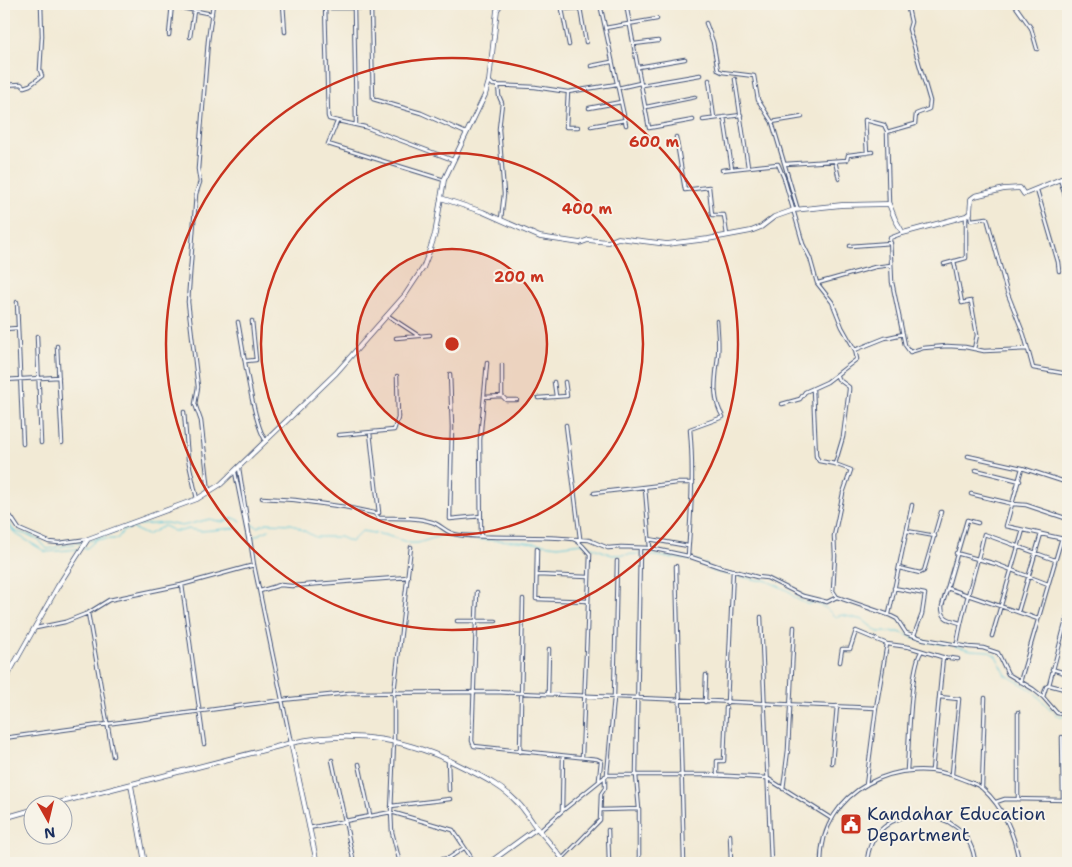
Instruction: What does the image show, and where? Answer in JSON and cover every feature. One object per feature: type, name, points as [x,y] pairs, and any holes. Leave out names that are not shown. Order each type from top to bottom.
[{"type":"main road","points":[[4,682],[87,540],[119,526],[197,499],[235,472],[336,373],[405,295],[428,255],[435,234],[444,180],[486,95],[499,4]]},
{"type":"main road","points":[[441,198],[484,212],[540,237],[580,243],[588,240],[608,242],[618,238],[667,244],[751,231],[761,227],[774,217],[796,210],[842,204],[889,204],[895,220],[903,233],[968,215],[971,199],[975,196],[1004,189],[1020,188],[1024,194],[1068,176]]},
{"type":"main road","points":[[72,800],[314,738],[339,736],[394,741],[430,751],[491,781],[518,802],[564,863]]},
{"type":"main road","points":[[291,743],[317,863]]},
{"type":"main road","points":[[131,785],[145,863]]},
{"type":"main road","points":[[4,818],[22,813]]},
{"type":"main road","points":[[489,863],[539,830]]},
{"type":"street","points":[[4,85],[21,84],[24,87],[42,76],[40,70],[41,4]]},
{"type":"street","points":[[190,37],[195,4]]},
{"type":"street","points":[[209,492],[201,420],[195,404],[198,387],[188,302],[196,194],[200,182],[198,160],[213,4]]},
{"type":"street","points":[[283,4],[285,32]]},
{"type":"street","points":[[325,4],[329,119],[356,125],[453,160]]},
{"type":"street","points":[[558,4],[566,10],[580,8],[586,42]]},
{"type":"street","points":[[600,4],[626,125]]},
{"type":"street","points":[[626,4],[650,128],[693,120]]},
{"type":"street","points":[[887,132],[915,124],[916,114],[929,109],[930,101],[909,29],[911,22],[907,4]]},
{"type":"street","points":[[1014,4],[1031,28],[1037,49]]},
{"type":"street","points":[[169,35],[172,5],[212,14]]},
{"type":"street","points":[[325,8],[371,8],[373,99],[421,113],[466,133]]},
{"type":"street","points":[[354,8],[356,125]]},
{"type":"street","points":[[562,8],[569,45]]},
{"type":"street","points":[[604,28],[657,19]]},
{"type":"street","points":[[706,23],[713,42],[718,70],[754,76],[758,100],[772,122],[785,164],[803,244],[810,258],[817,283],[832,302],[842,327],[855,350],[857,359],[837,376],[805,392],[800,399],[782,404]]},
{"type":"street","points":[[634,44],[658,41]]},
{"type":"street","points":[[638,67],[685,60]]},
{"type":"street","points":[[591,66],[612,62]]},
{"type":"street","points":[[618,88],[700,76]]},
{"type":"street","points":[[735,79],[748,167]]},
{"type":"street","points":[[710,80],[714,118]]},
{"type":"street","points":[[489,81],[493,85],[535,87],[568,92],[617,84]]},
{"type":"street","points":[[498,85],[502,103],[499,129],[504,194],[501,219]]},
{"type":"street","points":[[568,92],[566,127],[578,127]]},
{"type":"street","points":[[646,108],[695,97]]},
{"type":"street","points":[[589,108],[620,102]]},
{"type":"street","points":[[703,120],[741,115]]},
{"type":"street","points":[[724,117],[732,169]]},
{"type":"street","points":[[772,122],[802,117]]},
{"type":"street","points":[[591,126],[625,120]]},
{"type":"street","points":[[867,153],[865,120],[884,125],[887,132],[889,204]]},
{"type":"street","points":[[337,122],[328,144],[444,180]]},
{"type":"street","points":[[676,137],[685,189],[709,187],[712,215],[723,214],[727,235]]},
{"type":"street","points":[[785,164],[847,160],[849,155],[872,152]]},
{"type":"street","points":[[835,161],[839,179]]},
{"type":"street","points":[[722,170],[778,164],[796,210]]},
{"type":"street","points":[[1060,179],[1068,205]]},
{"type":"street","points":[[1036,188],[1059,271]]},
{"type":"street","points":[[944,264],[966,258],[968,215]]},
{"type":"street","points":[[968,215],[971,220],[987,218],[1008,292],[1033,368],[1068,374]]},
{"type":"street","points":[[903,233],[890,238],[892,282],[905,345],[910,352],[940,346],[965,347],[984,351],[1028,349]]},
{"type":"street","points":[[850,246],[891,243]]},
{"type":"street","points":[[954,261],[962,303],[971,301],[976,335],[974,349]]},
{"type":"street","points":[[817,283],[875,266],[891,265]]},
{"type":"street","points":[[17,302],[23,444]]},
{"type":"street","points":[[387,315],[418,336]]},
{"type":"street","points":[[246,361],[256,360],[252,321]]},
{"type":"street","points":[[688,556],[693,483],[693,456],[690,430],[723,417],[714,393],[719,343],[718,321]]},
{"type":"street","points":[[238,322],[254,406],[262,436],[266,441]]},
{"type":"street","points":[[4,329],[18,328]]},
{"type":"street","points":[[855,350],[885,338],[903,334]]},
{"type":"street","points":[[396,338],[430,335]]},
{"type":"street","points":[[37,336],[41,443]]},
{"type":"street","points":[[57,346],[62,443]]},
{"type":"street","points":[[481,536],[480,440],[486,363]]},
{"type":"street","points":[[502,365],[502,396],[506,400],[517,400]]},
{"type":"street","points":[[450,374],[452,427],[450,519],[481,516]]},
{"type":"street","points":[[339,435],[394,430],[398,418],[397,376]]},
{"type":"street","points":[[835,464],[843,437],[849,390],[837,376]]},
{"type":"street","points":[[4,380],[58,377]]},
{"type":"street","points":[[554,382],[556,396]]},
{"type":"street","points":[[538,398],[567,395],[565,382]]},
{"type":"street","points":[[813,389],[816,456],[819,461],[851,470],[843,493],[834,536],[833,591],[837,597],[897,619],[906,632],[924,639],[983,648],[998,653],[1008,674],[1044,697],[1057,713],[1068,712]]},
{"type":"street","points":[[484,398],[502,396]]},
{"type":"street","points":[[184,412],[188,459],[197,499]]},
{"type":"street","points":[[566,425],[580,538]]},
{"type":"street","points":[[262,498],[296,500],[379,513],[370,432]]},
{"type":"street","points":[[968,456],[1022,468],[1068,483]]},
{"type":"street","points":[[238,468],[250,544]]},
{"type":"street","points":[[1022,468],[1020,481],[1006,526],[1067,539]]},
{"type":"street","points":[[976,470],[1020,481]]},
{"type":"street","points":[[235,472],[291,743]]},
{"type":"street","points":[[594,493],[693,483]]},
{"type":"street","points":[[645,487],[650,548]]},
{"type":"street","points":[[971,494],[1012,504],[1026,505],[1068,519]]},
{"type":"street","points":[[888,615],[912,506]]},
{"type":"street","points":[[4,511],[11,517],[18,529],[49,542],[87,540]]},
{"type":"street","points":[[899,568],[920,573],[924,571],[941,512]]},
{"type":"street","points":[[374,513],[379,518],[410,518],[434,522],[450,533],[576,540],[580,538],[608,548],[650,548],[688,556],[732,573],[767,578],[803,596],[827,602],[837,597]]},
{"type":"street","points":[[960,622],[946,618],[942,614],[942,606],[967,520],[978,523]]},
{"type":"street","points":[[992,636],[1023,530]]},
{"type":"street","points":[[906,531],[935,536]]},
{"type":"street","points":[[1067,539],[1068,531]]},
{"type":"street","points":[[957,644],[960,622],[979,559],[984,534],[1055,560]]},
{"type":"street","points":[[1018,612],[1042,534]]},
{"type":"street","points":[[649,539],[688,546]]},
{"type":"street","points":[[1020,682],[1055,560],[1061,542],[1067,539]]},
{"type":"street","points":[[576,540],[590,554],[582,757]]},
{"type":"street","points":[[400,863],[392,832],[391,812],[394,692],[411,546]]},
{"type":"street","points":[[537,549],[536,599],[588,601]]},
{"type":"street","points":[[639,863],[640,809],[636,775],[640,549]]},
{"type":"street","points":[[956,553],[979,559],[1048,584]]},
{"type":"street","points":[[558,863],[601,818],[601,794],[605,788],[614,698],[617,561]]},
{"type":"street","points":[[34,628],[65,622],[88,613],[109,600],[182,584],[254,565]]},
{"type":"street","points":[[676,566],[684,863]]},
{"type":"street","points":[[727,703],[732,573]]},
{"type":"street","points":[[537,575],[589,577]]},
{"type":"street","points":[[260,591],[280,584],[292,586],[408,577]]},
{"type":"street","points":[[182,584],[204,744]]},
{"type":"street","points":[[894,588],[925,594],[922,614],[914,635]]},
{"type":"street","points":[[947,588],[1038,619]]},
{"type":"street","points":[[477,592],[472,741],[474,746],[582,757],[601,761],[599,782]]},
{"type":"street","points":[[520,752],[522,599]]},
{"type":"street","points":[[88,613],[113,756]]},
{"type":"street","points":[[1044,697],[1046,687],[1049,685],[1068,613]]},
{"type":"street","points":[[761,617],[771,863]]},
{"type":"street","points":[[457,621],[496,621]]},
{"type":"street","points":[[783,789],[788,750],[794,627]]},
{"type":"street","points":[[840,662],[842,649],[850,649],[856,631],[887,644],[909,647],[922,652],[958,659]]},
{"type":"street","points":[[866,785],[887,644]]},
{"type":"street","points":[[548,694],[549,649]]},
{"type":"street","points":[[907,770],[914,686],[918,657],[922,652]]},
{"type":"street","points":[[932,770],[943,657]]},
{"type":"street","points":[[1052,669],[1068,674]]},
{"type":"street","points":[[705,702],[706,674]]},
{"type":"street","points":[[1049,685],[1068,690]]},
{"type":"street","points":[[4,738],[282,700],[349,693],[522,693],[876,708]]},
{"type":"street","points":[[939,697],[959,699],[952,774]]},
{"type":"street","points":[[982,787],[985,698]]},
{"type":"street","points":[[832,763],[837,706]]},
{"type":"street","points":[[717,775],[717,761],[724,761],[726,708]]},
{"type":"street","points":[[1018,712],[1018,799]]},
{"type":"street","points":[[1062,737],[1063,799]]},
{"type":"street","points":[[562,756],[562,811]]},
{"type":"street","points":[[448,759],[448,790]]},
{"type":"street","points":[[332,760],[354,863]]},
{"type":"street","points":[[359,764],[370,816]]},
{"type":"street","points":[[821,863],[825,836],[832,819],[854,794],[876,779],[907,770],[932,770],[952,774],[982,787],[996,802],[1013,835],[1019,863]]},
{"type":"street","points":[[539,830],[606,776],[683,774],[767,778],[832,819]]},
{"type":"street","points":[[996,802],[1005,799],[1068,800]]},
{"type":"street","points":[[392,806],[450,800]]},
{"type":"street","points":[[601,810],[640,809]]},
{"type":"street","points":[[309,828],[391,812],[453,830],[475,863]]},
{"type":"street","points":[[867,863],[868,852],[877,834],[896,818],[917,814],[939,817],[954,826],[967,839],[975,863]]},
{"type":"street","points":[[608,830],[609,863]]},
{"type":"street","points":[[730,834],[731,863]]},
{"type":"street","points":[[422,863],[449,858],[465,848]]},
{"type":"waterway","points":[[4,516],[14,531],[31,536],[41,542],[47,549],[85,542]]},
{"type":"waterway","points":[[89,541],[126,527],[139,525],[167,523],[182,526],[210,519],[222,522],[234,518],[241,521]]},
{"type":"waterway","points":[[4,520],[16,534],[46,552],[79,549]]},
{"type":"waterway","points":[[249,523],[258,527],[266,523],[292,524],[315,537],[340,537],[351,542],[362,531],[385,535],[410,543],[418,543],[443,535],[459,539],[519,541],[558,546],[582,543],[612,555],[639,554],[699,561]]},
{"type":"waterway","points":[[83,548],[87,548],[97,539],[117,539],[123,531],[132,528],[147,535],[164,526],[174,531],[236,528],[243,533]]},
{"type":"waterway","points":[[253,537],[269,530]]},
{"type":"waterway","points":[[705,563],[714,572],[765,580],[789,591],[795,598],[807,604],[815,603],[826,608],[835,617],[842,615],[863,620],[878,632],[899,632],[923,641],[952,645]]},
{"type":"waterway","points":[[955,646],[971,650],[988,651],[996,656],[1006,675],[1032,690],[1057,716],[1068,714]]},
{"type":"place","name":"Kandahar Education Department","points":[[851,824]]}]
